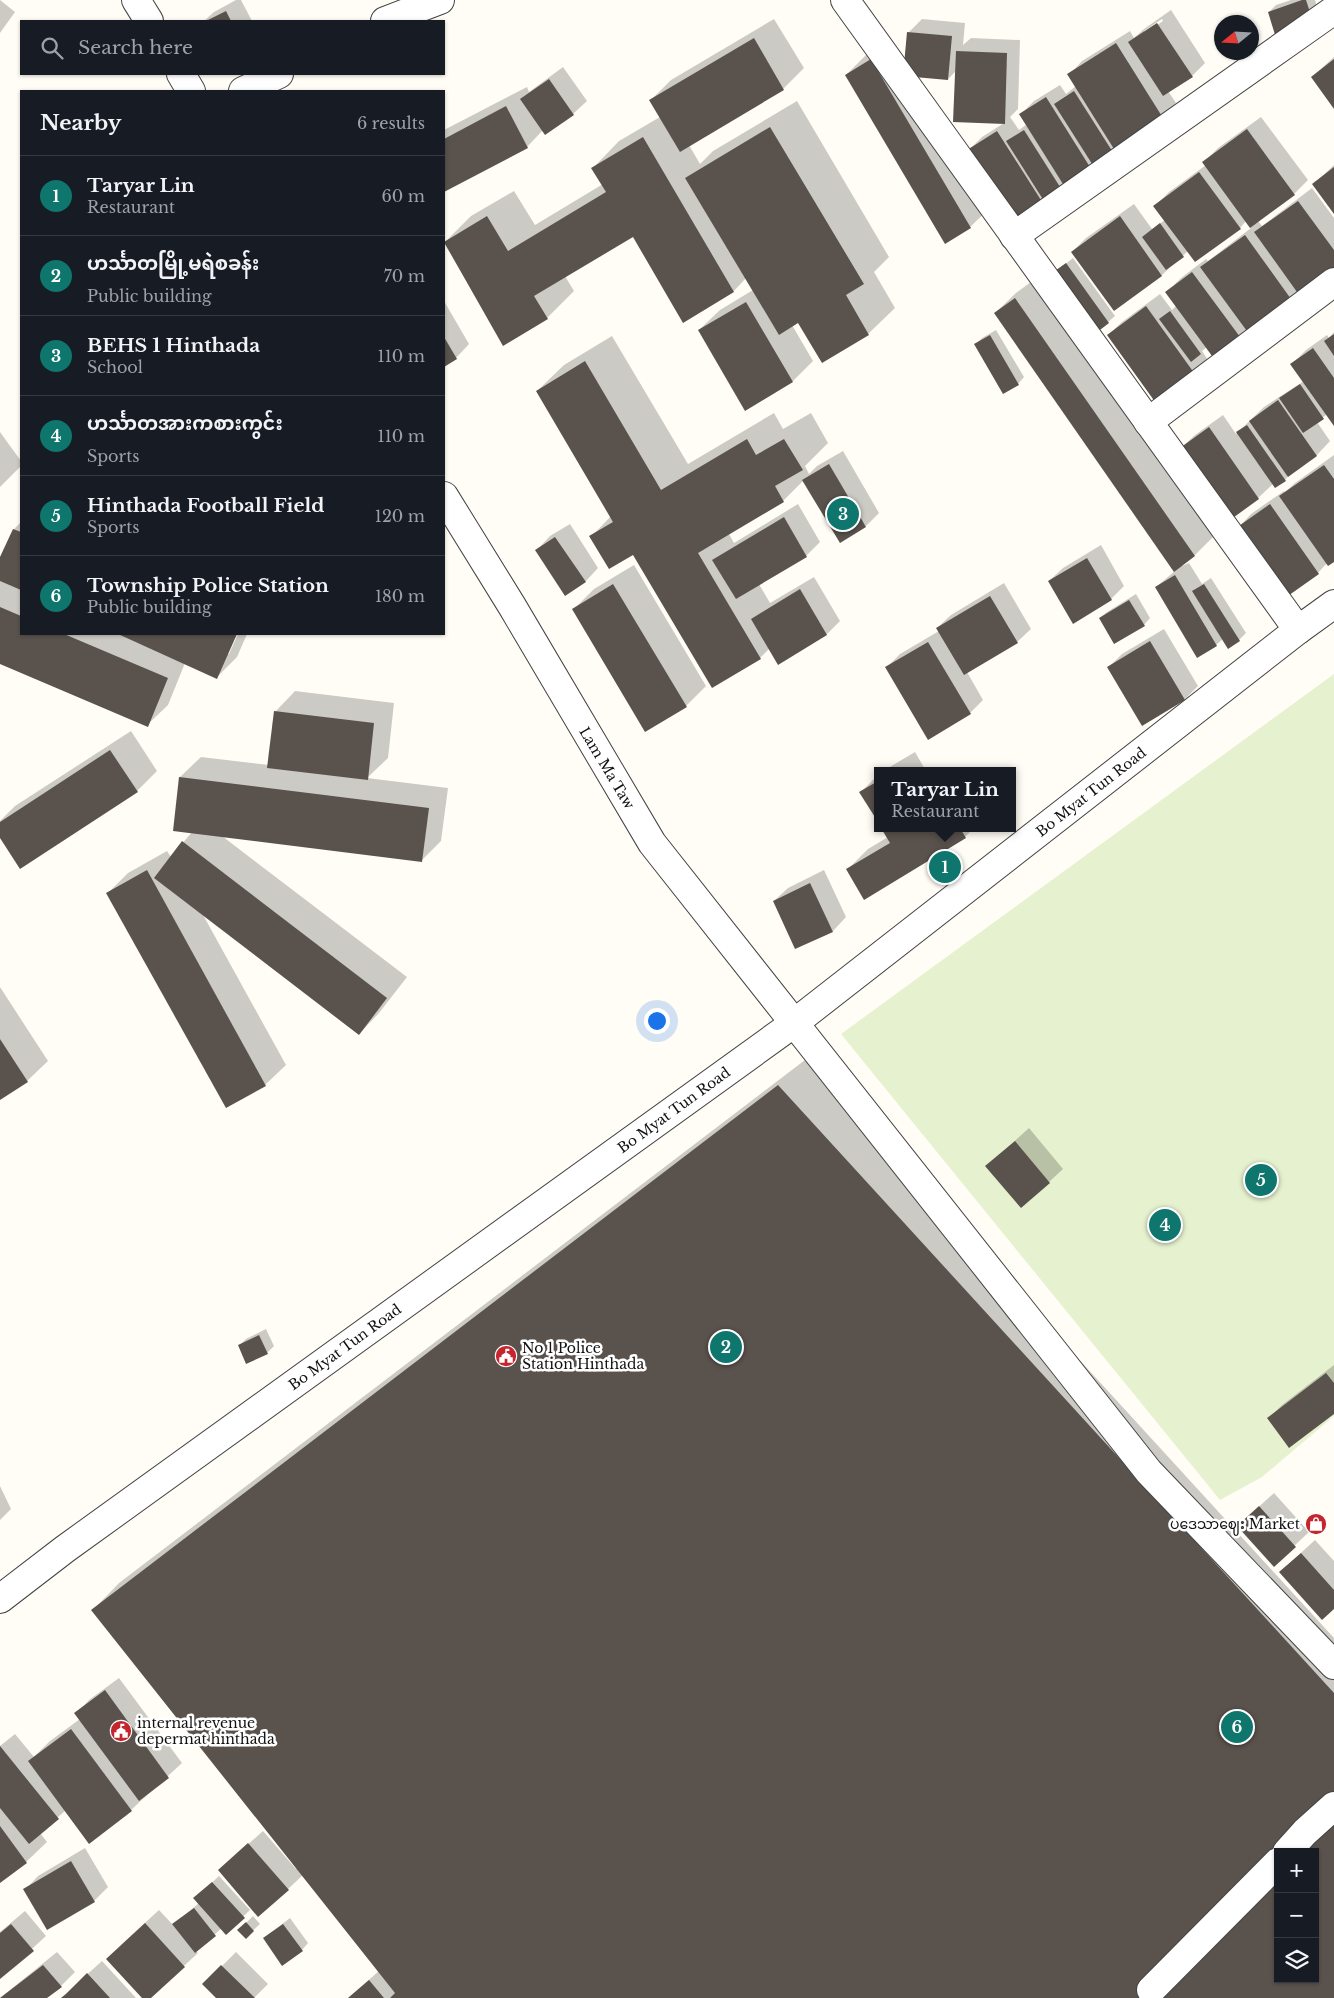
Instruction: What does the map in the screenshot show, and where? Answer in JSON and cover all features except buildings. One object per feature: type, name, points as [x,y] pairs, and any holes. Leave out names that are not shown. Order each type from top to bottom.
[{"type":"street","points":[[136,0],[148,20]]},
{"type":"street","points":[[387,20],[440,0]]},
{"type":"street","points":[[845,0],[1298,630]]},
{"type":"street","points":[[1014,236],[1334,10]]},
{"type":"street","points":[[182,75],[190,90]]},
{"type":"street","points":[[245,90],[277,75]]},
{"type":"street","points":[[1148,422],[1334,282]]},
{"type":"street","name":"Lam Ma Taw","points":[[445,498],[512,606],[652,843],[793,1024],[1149,1472],[1334,1665]]},
{"type":"street","name":"Bo Myat Tun Road","points":[[0,1599],[65,1549],[793,1024],[1298,630],[1334,604]]},
{"type":"street","points":[[1291,1848],[1334,1806]]},
{"type":"street","points":[[1151,1990],[1274,1866]]},
{"type":"green space","points":[[1334,674],[1334,1416],[1262,1477],[1220,1500],[841,1034]]},
{"type":"place","name":"BEHS 1 Hinthada","points":[[843,514]]},
{"type":"place","name":"Taryar Lin","points":[[945,867]]},
{"type":"place","name":"Hinthada Football Field","points":[[1261,1180]]},
{"type":"place","name":"ဟင်္သာတအားကစားကွင်း","points":[[1165,1225]]},
{"type":"place","name":"ဟင်္သာတမြို့မရဲစခန်း","points":[[726,1347]]},
{"type":"place","name":"No 1 Police Station Hinthada","points":[[506,1356]]},
{"type":"place","name":"ပဒေသာဈေး Market","points":[[1316,1524]]},
{"type":"place","name":"Township Police Station","points":[[1237,1727]]},
{"type":"place","name":"internal revenue depermat hinthada","points":[[121,1731]]}]
